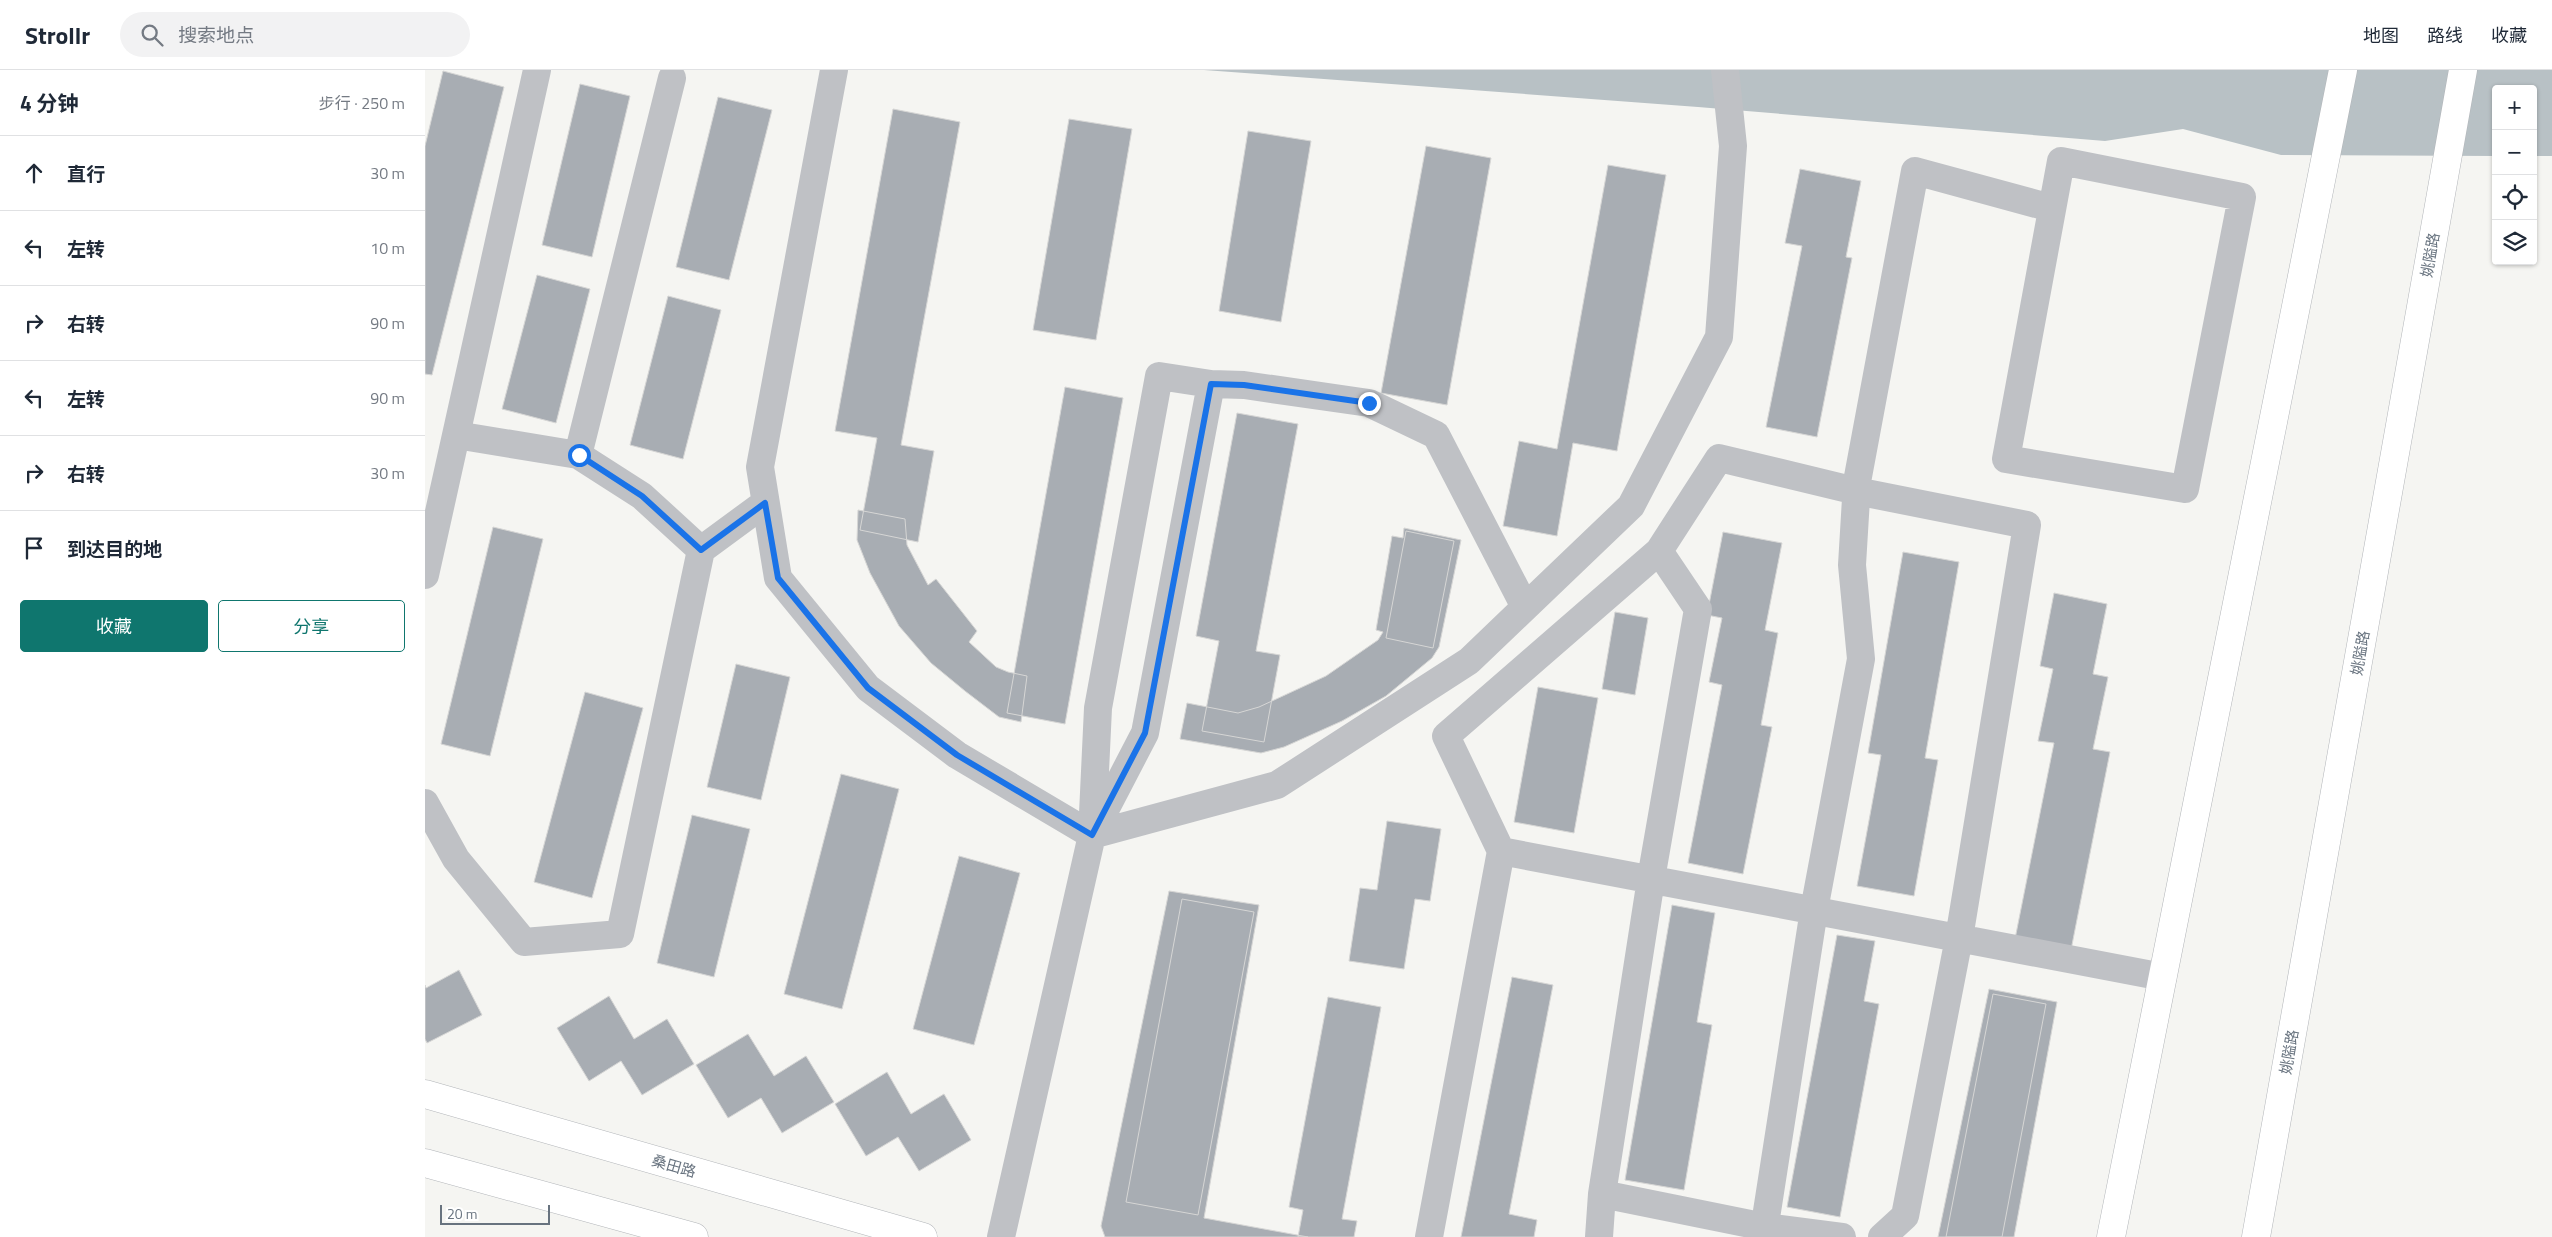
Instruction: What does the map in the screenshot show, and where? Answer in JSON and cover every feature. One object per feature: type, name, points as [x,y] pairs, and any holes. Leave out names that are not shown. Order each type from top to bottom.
[{"type":"main road","points":[[2111,1237],[2343,70]]},
{"type":"main road","name":"姚隘路","points":[[2256,1237],[2463,70]]},
{"type":"main road","name":"桑田路","points":[[425,1094],[923,1237]]},
{"type":"main road","points":[[425,1163],[693,1237]]},
{"type":"street","points":[[425,575],[537,70]]},
{"type":"street","points":[[833,74],[760,467],[778,578],[868,688],[957,755],[1092,835],[1277,785],[1469,661],[1631,506],[1719,337],[1733,146],[1725,70]]},
{"type":"street","points":[[579,455],[671,78]]},
{"type":"street","points":[[2061,160],[2242,197],[2185,489],[2005,459],[2051,208],[2061,160]]},
{"type":"street","points":[[1764,1232],[1814,910],[1861,659],[1852,565],[1856,490],[1915,171],[2051,208]]},
{"type":"street","points":[[1001,1237],[1092,835],[1098,708],[1159,376],[1211,384],[1244,385],[1369,403],[1436,435],[1525,607]]},
{"type":"street","points":[[1092,835],[1145,733],[1211,384]]},
{"type":"street","points":[[456,435],[579,455],[642,496],[701,550]]},
{"type":"street","points":[[1429,1237],[1501,851],[1446,736],[1659,551],[1719,458],[1856,490],[2027,526],[1959,938],[1905,1216],[1881,1237]]},
{"type":"street","points":[[425,804],[456,859],[524,942],[620,934],[701,550],[765,503]]},
{"type":"street","points":[[1599,1237],[1602,1194],[1651,880],[1698,609],[1659,551]]},
{"type":"street","points":[[1501,851],[2163,977]]},
{"type":"street","points":[[1602,1194],[1764,1232],[1842,1237]]},
{"type":"shaded area","points":[[1204,70],[2552,70],[2552,156],[2537,156],[2537,85],[2492,85],[2492,156],[2281,155],[2183,129],[2105,141],[1698,107]]},
{"type":"building","points":[[443,71],[504,87],[432,375],[425,374],[425,146]]},
{"type":"building","points":[[580,84],[630,96],[592,257],[542,245]]},
{"type":"building","points":[[718,97],[772,110],[729,280],[676,267]]},
{"type":"building","points":[[893,109],[960,122],[901,445],[934,451],[918,542],[860,530],[877,438],[835,431]]},
{"type":"building","points":[[1069,119],[1132,129],[1096,340],[1033,330]]},
{"type":"building","points":[[1248,131],[1311,141],[1281,322],[1219,311]]},
{"type":"building","points":[[1426,146],[1491,158],[1447,405],[1381,393]]},
{"type":"building","points":[[1608,165],[1666,175],[1617,451],[1573,443],[1557,536],[1503,526],[1519,441],[1557,449]]},
{"type":"building","points":[[1800,169],[1861,181],[1846,257],[1852,258],[1817,437],[1766,427],[1802,246],[1785,243]]},
{"type":"building","points":[[537,275],[590,289],[556,423],[502,409]]},
{"type":"building","points":[[668,296],[721,310],[683,459],[630,445]]},
{"type":"building","points":[[1065,387],[1123,398],[1065,724],[1007,713]]},
{"type":"building","points":[[1237,413],[1298,424],[1256,651],[1280,655],[1264,742],[1202,731],[1219,641],[1196,636]]},
{"type":"building","points":[[858,510],[905,519],[907,545],[928,585],[936,579],[977,631],[969,642],[996,667],[1027,676],[1021,722],[999,717],[965,691],[931,663],[899,626],[870,573],[857,540]]},
{"type":"building","points":[[493,527],[543,539],[490,756],[441,744]]},
{"type":"building","points":[[1404,528],[1461,540],[1439,647],[1432,658],[1386,696],[1342,721],[1284,747],[1261,753],[1180,739],[1187,703],[1238,713],[1259,707],[1326,676],[1378,640],[1383,632],[1376,630],[1392,536],[1403,538]]},
{"type":"building","points":[[1406,531],[1454,541],[1433,648],[1386,638]]},
{"type":"building","points":[[1723,532],[1782,543],[1765,630],[1778,633],[1761,725],[1772,727],[1743,874],[1688,863],[1722,685],[1709,682],[1722,618],[1707,615]]},
{"type":"building","points":[[1903,552],[1959,562],[1925,758],[1938,760],[1914,896],[1857,886],[1881,755],[1868,753]]},
{"type":"building","points":[[2054,593],[2107,604],[2093,674],[2108,677],[2093,749],[2110,752],[2070,955],[2014,944],[2054,743],[2038,741],[2053,669],[2040,666]]},
{"type":"building","points":[[1615,612],[1648,618],[1635,695],[1602,689]]},
{"type":"building","points":[[736,664],[790,677],[761,800],[707,787]]},
{"type":"building","points":[[1538,687],[1598,698],[1574,833],[1514,822]]},
{"type":"building","points":[[585,692],[643,708],[592,898],[534,882]]},
{"type":"building","points":[[841,774],[899,789],[842,1009],[784,994]]},
{"type":"building","points":[[692,815],[750,829],[714,977],[657,963]]},
{"type":"building","points":[[1387,821],[1441,829],[1430,901],[1415,899],[1404,969],[1349,961],[1360,888],[1377,890]]},
{"type":"building","points":[[959,856],[1020,873],[974,1045],[913,1029]]},
{"type":"building","points":[[1169,891],[1259,905],[1204,1218],[1308,1237],[1105,1237],[1101,1226]]},
{"type":"building","points":[[1182,899],[1254,912],[1198,1215],[1126,1202]]},
{"type":"building","points":[[1672,905],[1715,913],[1697,1022],[1712,1025],[1684,1190],[1625,1180]]},
{"type":"building","points":[[1837,935],[1875,941],[1864,1001],[1879,1004],[1840,1217],[1787,1207]]},
{"type":"building","points":[[459,970],[482,1015],[427,1043],[425,1039],[425,985],[426,988]]},
{"type":"building","points":[[1512,977],[1553,985],[1509,1214],[1537,1220],[1534,1237],[1461,1237]]},
{"type":"building","points":[[1989,989],[2057,1002],[2014,1237],[1938,1237]]},
{"type":"building","points":[[1993,994],[2046,1004],[2002,1237],[1946,1237]]},
{"type":"building","points":[[609,996],[634,1039],[667,1019],[694,1064],[642,1095],[621,1061],[589,1081],[557,1028]]},
{"type":"building","points":[[1328,997],[1381,1007],[1342,1219],[1357,1221],[1354,1237],[1298,1237],[1303,1210],[1289,1207]]},
{"type":"building","points":[[748,1034],[774,1076],[806,1056],[834,1102],[782,1133],[761,1098],[728,1118],[696,1065]]},
{"type":"building","points":[[887,1072],[911,1114],[944,1094],[971,1140],[919,1171],[898,1137],[866,1156],[835,1104]]},
{"type":"route","points":[[579,455],[642,496],[701,550],[765,503],[778,578],[868,688],[957,755],[1026,798],[1092,835],[1145,733],[1211,384],[1244,385],[1369,403]]}]
